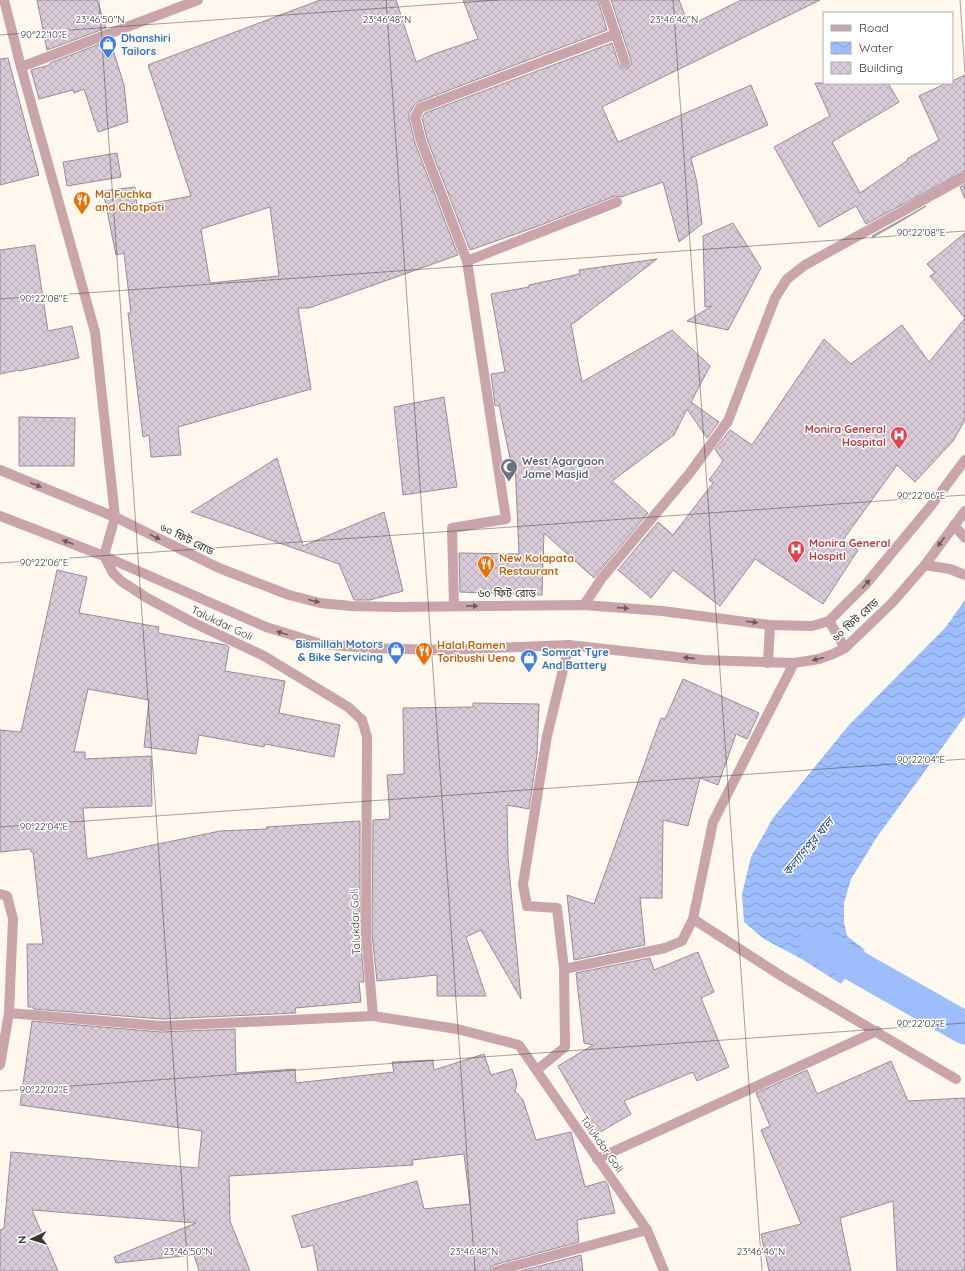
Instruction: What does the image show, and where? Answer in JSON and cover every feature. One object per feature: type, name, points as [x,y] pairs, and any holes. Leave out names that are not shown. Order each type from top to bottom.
[{"type":"street","points":[[4,0],[21,67],[95,332],[115,517],[104,556]]},
{"type":"street","points":[[21,67],[198,0]]},
{"type":"street","points":[[604,0],[625,62]]},
{"type":"street","points":[[454,606],[452,528],[506,520],[467,261],[421,141],[415,117],[420,108],[616,34]]},
{"type":"street","points":[[584,605],[602,578],[689,474],[728,421],[775,298],[787,279],[805,265],[965,177]]},
{"type":"street","points":[[467,261],[617,202]]},
{"type":"street","name":"৬০ ফিট রোড","points":[[0,470],[115,517],[219,568],[289,594],[320,603],[351,606],[397,607],[584,605],[662,611],[770,624],[812,626],[829,621],[866,584],[930,507],[965,460]]},
{"type":"street","name":"৬০ ফিট রোড","points":[[0,516],[104,556],[266,628],[321,644],[368,648],[443,650],[569,645],[703,660],[794,663],[818,659],[845,648],[892,603],[965,512]]},
{"type":"street","points":[[954,525],[965,538]]},
{"type":"street","name":"Talukdar Goli","points":[[104,556],[113,573],[121,581],[147,598],[194,623],[264,656],[348,707],[362,720],[366,737],[366,933],[373,1016],[457,1029],[519,1045],[647,1230],[664,1271]]},
{"type":"street","points":[[924,565],[950,569],[965,574]]},
{"type":"street","points":[[829,621],[845,648]]},
{"type":"street","points":[[768,663],[770,624]]},
{"type":"street","points":[[537,1070],[565,1047],[564,969],[557,908],[527,906],[523,884],[547,736],[569,645]]},
{"type":"street","points":[[564,969],[665,948],[682,941],[693,919],[713,822],[794,663]]},
{"type":"street","points":[[0,894],[7,896],[13,919],[9,1013],[0,1065]]},
{"type":"street","points":[[693,919],[783,977],[877,1031],[956,1079]]},
{"type":"street","points":[[9,1013],[162,1026],[373,1016]]},
{"type":"street","points":[[597,1159],[877,1031]]},
{"type":"street","points":[[496,1271],[647,1230]]},
{"type":"water","points":[[965,600],[965,716],[877,837],[851,879],[844,903],[844,922],[847,936],[865,950],[841,984],[800,958],[764,939],[744,922],[742,894],[751,857],[773,818],[849,725],[945,628]]},
{"type":"building","points":[[37,0],[97,0],[106,28],[47,50]]},
{"type":"building","points":[[320,0],[396,0],[416,62],[434,54],[478,39],[463,0],[598,0],[607,30],[415,104],[409,114],[409,118],[415,143],[458,255],[309,308],[298,308],[311,389],[178,427],[181,455],[151,457],[149,435],[143,437],[128,313],[131,313],[124,253],[116,255],[103,191],[135,187],[137,206],[191,196],[148,65]],"holes":[[[270,207],[279,276],[210,283],[201,229]]]},
{"type":"building","points":[[611,0],[679,0],[689,26],[741,0],[820,0],[602,107],[618,142],[751,85],[768,125],[691,158],[697,183],[702,224],[679,242],[663,182],[621,197],[615,196],[533,228],[470,250],[427,139],[422,118],[425,113],[612,43],[619,64],[623,68],[627,68],[631,64],[631,60]]},
{"type":"building","points":[[110,40],[124,85],[128,122],[98,132],[84,89],[74,93],[73,90],[39,99],[31,70],[50,65],[50,63]]},
{"type":"building","points":[[8,58],[39,175],[0,185],[0,59]]},
{"type":"building","points":[[965,75],[965,171],[866,224],[856,206],[819,227],[774,147],[830,116],[815,83],[889,84],[899,102],[832,142],[860,193],[908,160],[907,159],[939,140],[919,96],[945,84],[953,84],[953,81]]},
{"type":"building","points":[[117,153],[121,177],[67,186],[63,162]]},
{"type":"building","points":[[965,184],[965,199],[960,187]]},
{"type":"building","points":[[926,206],[873,237],[872,236]]},
{"type":"building","points":[[733,223],[761,268],[728,330],[687,321],[712,306],[705,307],[703,236]]},
{"type":"building","points":[[965,233],[965,318],[930,276],[935,273],[927,264]]},
{"type":"building","points":[[35,245],[48,331],[72,326],[79,358],[0,374],[0,250]]},
{"type":"building","points":[[657,259],[571,324],[582,382],[672,330],[710,366],[691,402],[719,422],[707,438],[687,409],[674,435],[612,481],[648,513],[594,578],[544,533],[542,595],[460,592],[459,553],[519,554],[515,462],[511,463],[499,405],[495,406],[491,374],[505,372],[491,294],[529,287],[529,285],[580,274],[579,270]]},
{"type":"building","points":[[965,318],[965,420],[953,441],[915,482],[897,465],[843,540],[858,550],[823,604],[755,559],[720,606],[673,570],[651,598],[618,570],[658,522],[673,535],[713,483],[709,480],[723,461],[715,449],[730,430],[752,445],[824,339],[851,364],[902,325],[929,362]]},
{"type":"building","points":[[444,397],[457,487],[403,495],[394,407]]},
{"type":"building","points":[[19,417],[75,418],[74,466],[19,466]]},
{"type":"building","points":[[277,458],[303,546],[384,512],[403,591],[370,600],[354,600],[339,564],[191,512]]},
{"type":"building","points":[[57,570],[87,577],[79,613],[159,627],[158,633],[226,645],[229,647],[225,671],[285,681],[279,713],[340,725],[334,757],[265,744],[264,747],[199,735],[196,754],[144,747],[149,700],[88,689],[74,752],[85,752],[85,759],[151,756],[152,806],[83,808],[87,859],[220,831],[267,829],[266,827],[360,821],[360,933],[364,982],[359,982],[361,1002],[295,1008],[296,1013],[162,1019],[33,1009],[34,1007],[28,1007],[27,944],[43,944],[33,852],[31,852],[30,849],[0,852],[0,730],[21,732]]},
{"type":"building","points":[[683,679],[759,713],[747,739],[736,734],[718,785],[700,778],[688,826],[663,820],[662,898],[640,898],[645,945],[574,960],[567,895],[594,904],[661,718],[665,719]]},
{"type":"building","points":[[473,703],[539,704],[537,755],[529,809],[507,805],[508,858],[521,999],[481,930],[466,937],[486,996],[437,996],[437,975],[377,981],[372,933],[373,820],[390,819],[387,775],[404,774],[403,708],[473,707]]},
{"type":"building","points":[[698,952],[714,992],[701,998],[729,1067],[697,1081],[693,1072],[624,1101],[631,1114],[597,1134],[558,1066],[593,1045],[584,1043],[576,973],[650,958],[654,970]]},
{"type":"building","points":[[32,1021],[161,1032],[235,1029],[236,1073],[295,1069],[296,1083],[394,1072],[392,1062],[433,1060],[434,1070],[484,1054],[491,1075],[512,1069],[517,1084],[515,1091],[523,1100],[536,1140],[571,1132],[585,1187],[605,1181],[608,1185],[615,1213],[577,1220],[579,1242],[494,1265],[491,1267],[490,1271],[318,1271],[313,1245],[302,1248],[292,1216],[417,1181],[424,1209],[470,1204],[464,1154],[412,1160],[413,1165],[229,1176],[230,1221],[250,1271],[199,1271],[194,1255],[116,1263],[114,1257],[196,1223],[32,1210],[58,1271],[0,1271],[0,1230],[4,1228],[11,1152],[198,1168],[202,1131],[20,1105]]},
{"type":"building","points":[[891,1061],[908,1101],[965,1098],[965,1271],[897,1271],[893,1201],[840,1218],[851,1271],[769,1271],[761,1234],[801,1224],[761,1130],[770,1126],[756,1093],[807,1070],[817,1094]]},
{"type":"building","points":[[581,1255],[583,1271],[521,1271]]},
{"type":"waterway","name":"কল্যাণপুর খাল","points":[[815,943],[965,1028]]},
{"type":"place","name":"Dhanshiri Tailors","points":[[108,59]]},
{"type":"place","name":"Ma Fuchka and Chotpoti","points":[[82,215]]},
{"type":"place","name":"Monira General Hospital","points":[[899,450]]},
{"type":"place","name":"West Agargaon Jame Masjid","points":[[509,482]]},
{"type":"place","name":"Monira General Hospitl","points":[[796,564]]},
{"type":"place","name":"New Kolapata Restaurant","points":[[486,579]]},
{"type":"place","name":"Bismillah Motors & Bike Servicing","points":[[396,665]]},
{"type":"place","name":"Halal Ramen Toribushi Ueno","points":[[424,666]]},
{"type":"place","name":"Somrat Tyre And Battery","points":[[529,673]]}]
